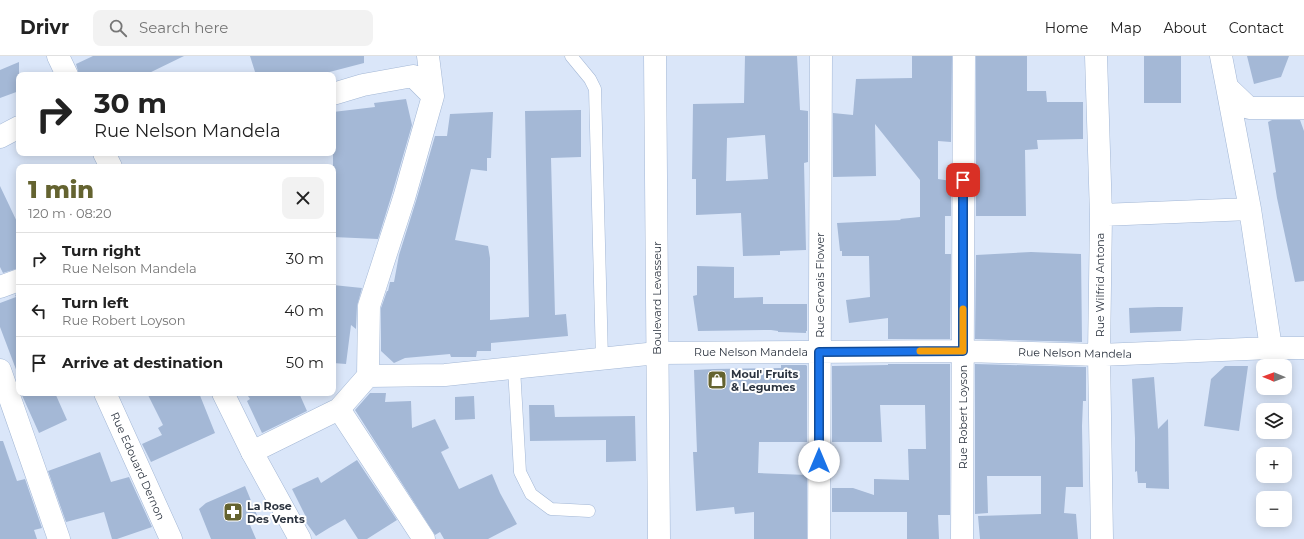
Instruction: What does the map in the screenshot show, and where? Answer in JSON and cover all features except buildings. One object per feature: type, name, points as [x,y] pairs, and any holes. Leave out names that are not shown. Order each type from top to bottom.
[{"type":"street","points":[[58,56],[66,72]]},
{"type":"street","points":[[252,452],[339,409],[368,376],[369,306],[404,198],[433,96],[428,56]]},
{"type":"street","name":"Boulevard Levasseur","points":[[655,56],[658,539]]},
{"type":"street","name":"Rue Gervais Flower","points":[[819,539],[821,56]]},
{"type":"street","name":"Rue Robert Loyson","points":[[962,539],[964,56]]},
{"type":"street","name":"Rue Wilfrid Antona","points":[[1096,56],[1101,215],[1099,355],[1102,539]]},
{"type":"street","points":[[1221,56],[1250,209],[1270,348]]},
{"type":"street","points":[[336,93],[363,85],[413,76],[433,96]]},
{"type":"street","points":[[1228,87],[1249,108],[1304,108]]},
{"type":"street","points":[[0,137],[16,129]]},
{"type":"street","points":[[1101,215],[1250,209]]},
{"type":"street","points":[[0,287],[16,281]]},
{"type":"street","name":"Rue Nelson Mandela","points":[[368,376],[445,375],[602,360],[657,353],[963,351],[1099,355],[1304,348]]},
{"type":"street","points":[[0,370],[59,539]]},
{"type":"street","name":"Rue Edouard Dernon","points":[[106,396],[171,539]]},
{"type":"street","points":[[224,396],[252,452],[300,539]]},
{"type":"street","points":[[339,409],[424,539]]},
{"type":"lane","points":[[571,56],[590,79],[595,89],[602,360]]},
{"type":"lane","points":[[514,368],[520,472],[531,494],[551,509],[589,511]]},
{"type":"slow traffic","points":[[920,351],[963,351],[963,309]]},
{"type":"place","name":"Moul' Fruits & Legumes","points":[[717,380]]},
{"type":"place","name":"La Rose Des Vents","points":[[233,512]]},
{"type":"route","points":[[819,461],[819,352],[963,351],[963,180]]}]
